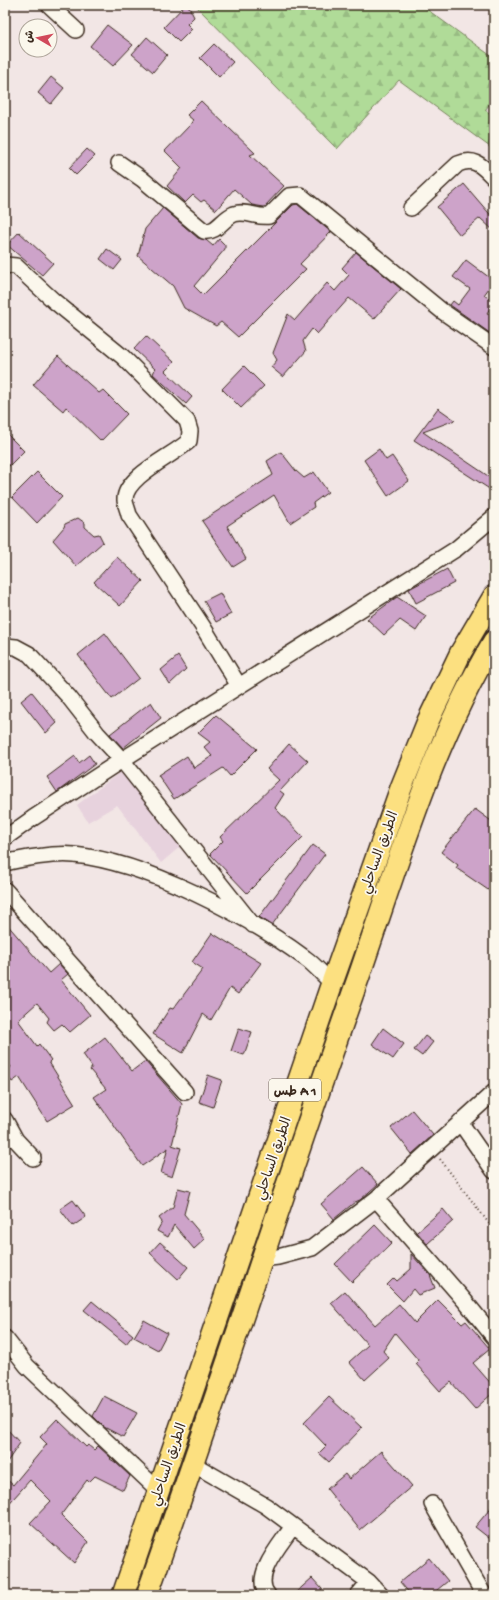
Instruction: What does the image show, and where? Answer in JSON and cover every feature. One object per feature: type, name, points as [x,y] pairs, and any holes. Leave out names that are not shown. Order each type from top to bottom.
[{"type":"highway","name":"الطريق الساحلي","points":[[123,1595],[332,983],[401,788],[428,721],[461,652],[494,596]]},
{"type":"highway","name":"الطريق الساحلي","points":[[147,1595],[194,1464],[262,1259],[431,770],[463,699],[494,641]]},
{"type":"street","points":[[49,5],[76,30]]},
{"type":"street","points":[[411,208],[458,164],[466,161],[476,161],[494,178]]},
{"type":"street","points":[[119,163],[142,179],[204,231],[210,232],[214,230],[230,216],[236,213],[269,216],[289,196],[300,195],[442,312],[494,347]]},
{"type":"street","points":[[5,265],[16,266],[54,301],[123,357],[187,421],[190,432],[189,441],[180,450],[144,472],[128,487],[125,499],[129,514],[203,627],[239,686]]},
{"type":"street","points":[[5,838],[32,818],[122,760],[456,549],[494,518]]},
{"type":"street","points":[[5,646],[16,647],[29,654],[68,696],[97,733],[122,760],[254,925]]},
{"type":"street","points":[[5,863],[56,855],[74,855],[92,858],[163,879],[254,925],[306,959],[332,983]]},
{"type":"street","points":[[5,890],[185,1092]]},
{"type":"street","points":[[262,1259],[278,1258],[312,1248],[376,1199],[494,1092]]},
{"type":"street","points":[[5,1120],[16,1140],[33,1158]]},
{"type":"street","points":[[460,1122],[494,1171]]},
{"type":"street","points":[[376,1199],[464,1300],[494,1337]]},
{"type":"street","points":[[5,1338],[27,1366],[158,1490]]},
{"type":"street","points":[[194,1464],[266,1506],[315,1540],[369,1582],[381,1595]]},
{"type":"street","points":[[432,1504],[484,1595]]},
{"type":"street","points":[[268,1595],[262,1582],[263,1572],[293,1526]]},
{"type":"street","points":[[358,1595],[369,1582]]},
{"type":"path","points":[[431,1148],[494,1230]]},
{"type":"shaded area","points":[[122,771],[182,845],[161,863],[117,805],[88,822],[77,805]]},
{"type":"green space","points":[[195,5],[421,5],[494,58],[494,99],[485,110],[494,116],[494,150],[399,80],[337,149]]},
{"type":"building","points":[[185,5],[188,5],[194,17],[187,24],[192,29],[179,42],[164,27]]},
{"type":"building","points":[[107,25],[133,45],[113,66],[90,46]]},
{"type":"building","points":[[147,37],[167,55],[153,72],[132,54]]},
{"type":"building","points":[[214,44],[233,62],[219,77],[200,58]]},
{"type":"building","points":[[51,77],[64,88],[51,104],[38,93]]},
{"type":"building","points":[[201,101],[255,153],[250,155],[284,186],[264,207],[252,205],[234,189],[216,210],[204,200],[201,202],[193,195],[185,203],[167,186],[182,168],[165,151],[190,125],[193,120],[187,115]]},
{"type":"building","points":[[87,149],[95,156],[76,175],[69,168]]},
{"type":"building","points":[[464,184],[494,219],[494,231],[480,218],[460,235],[437,207]]},
{"type":"building","points":[[297,204],[331,232],[300,264],[306,269],[238,337],[221,322],[216,326],[184,308],[173,286],[138,256],[145,229],[163,208],[198,238],[206,240],[213,246],[219,239],[225,245],[225,249],[194,286],[203,295],[293,205]]},
{"type":"building","points":[[19,232],[53,263],[42,275],[7,245]]},
{"type":"building","points":[[107,249],[122,260],[114,270],[100,259]]},
{"type":"building","points":[[356,252],[401,289],[374,319],[349,298],[317,334],[312,329],[303,341],[306,351],[283,377],[271,367],[277,360],[273,353],[288,314],[295,320],[327,283],[335,291],[349,275],[342,268]]},
{"type":"building","points":[[466,260],[494,281],[484,295],[494,302],[487,313],[494,317],[494,336],[450,305],[453,301],[458,305],[470,289],[453,277]]},
{"type":"building","points":[[146,336],[174,362],[165,371],[192,397],[186,404],[153,374],[155,369],[134,349]]},
{"type":"building","points":[[58,356],[99,393],[103,390],[127,414],[101,441],[66,407],[63,411],[33,385]]},
{"type":"building","points":[[244,366],[264,386],[241,408],[222,389]]},
{"type":"building","points":[[438,408],[455,420],[423,432],[494,480],[491,490],[414,440]]},
{"type":"building","points":[[5,432],[24,451],[5,470]]},
{"type":"building","points":[[379,449],[386,460],[392,456],[409,481],[388,496],[364,460]]},
{"type":"building","points":[[281,452],[296,471],[304,478],[314,472],[328,492],[313,503],[314,507],[290,523],[274,495],[227,526],[246,559],[233,567],[202,521],[273,475],[267,461]]},
{"type":"building","points":[[37,472],[62,497],[37,523],[12,497]]},
{"type":"building","points":[[78,518],[85,523],[85,527],[94,535],[99,534],[103,542],[76,566],[53,540],[65,524]]},
{"type":"building","points":[[117,557],[143,581],[120,606],[94,582]]},
{"type":"building","points":[[447,569],[454,583],[416,603],[409,589]]},
{"type":"building","points":[[220,593],[231,614],[216,622],[204,601]]},
{"type":"building","points":[[397,597],[426,616],[416,631],[400,620],[384,635],[367,619]]},
{"type":"building","points":[[105,633],[139,678],[112,699],[78,655]]},
{"type":"building","points":[[178,656],[186,669],[170,684],[161,670]]},
{"type":"building","points":[[32,692],[57,723],[46,733],[21,701]]},
{"type":"building","points":[[151,702],[161,718],[123,748],[110,734]]},
{"type":"building","points":[[216,715],[257,749],[230,776],[223,768],[174,799],[158,775],[187,756],[194,768],[212,756],[204,747],[210,742],[198,733]]},
{"type":"building","points":[[289,744],[308,761],[280,791],[284,794],[275,808],[303,837],[247,893],[210,854],[223,841],[220,837],[279,780],[267,769]]},
{"type":"building","points":[[89,755],[95,764],[57,792],[47,777],[75,756],[79,763]]},
{"type":"building","points":[[475,809],[494,823],[494,894],[456,868],[458,865],[441,852]]},
{"type":"building","points":[[313,845],[325,854],[272,925],[259,917]]},
{"type":"building","points":[[5,922],[49,973],[59,964],[68,974],[61,980],[90,1015],[70,1032],[62,1024],[54,1030],[47,1022],[49,1018],[37,1003],[18,1020],[37,1046],[39,1044],[51,1060],[49,1062],[75,1104],[47,1121],[19,1077],[12,1082],[5,1072],[11,1067],[5,1059]]},
{"type":"building","points":[[212,933],[261,963],[238,994],[230,988],[211,1020],[203,1014],[183,1053],[153,1034],[170,1008],[173,1009],[203,969],[192,962]]},
{"type":"building","points":[[239,1028],[252,1032],[244,1055],[231,1051]]},
{"type":"building","points":[[383,1028],[404,1044],[393,1059],[372,1044]]},
{"type":"building","points":[[425,1036],[433,1042],[422,1056],[414,1050]]},
{"type":"building","points":[[105,1037],[132,1071],[145,1061],[182,1104],[172,1145],[181,1148],[172,1177],[161,1173],[168,1148],[142,1166],[94,1097],[106,1089],[90,1070],[92,1067],[83,1054]]},
{"type":"building","points":[[208,1075],[222,1080],[213,1107],[199,1102]]},
{"type":"building","points":[[412,1110],[433,1135],[412,1154],[391,1128]]},
{"type":"building","points":[[363,1167],[378,1184],[360,1200],[355,1202],[334,1219],[321,1204]]},
{"type":"building","points":[[178,1188],[190,1191],[184,1214],[205,1239],[194,1249],[174,1225],[168,1237],[157,1231],[162,1222],[159,1218],[173,1207]]},
{"type":"building","points":[[73,1200],[86,1217],[73,1226],[60,1209]]},
{"type":"building","points":[[443,1209],[453,1221],[427,1244],[417,1232]]},
{"type":"building","points":[[375,1225],[392,1243],[352,1282],[335,1264]]},
{"type":"building","points":[[160,1242],[188,1267],[178,1279],[150,1253]]},
{"type":"building","points":[[411,1254],[430,1275],[435,1288],[418,1295],[413,1289],[403,1301],[387,1285],[394,1278],[397,1281],[411,1269]]},
{"type":"building","points":[[345,1291],[375,1325],[399,1304],[415,1323],[438,1300],[462,1324],[466,1321],[490,1349],[473,1363],[494,1387],[494,1392],[475,1409],[451,1382],[440,1391],[416,1364],[419,1361],[395,1333],[383,1351],[389,1358],[365,1380],[349,1362],[368,1345],[331,1303]]},
{"type":"building","points":[[92,1301],[133,1335],[126,1344],[84,1310]]},
{"type":"building","points":[[144,1320],[167,1333],[158,1350],[134,1337]]},
{"type":"building","points":[[104,1396],[137,1413],[123,1437],[104,1427],[93,1416]]},
{"type":"building","points":[[329,1397],[362,1428],[329,1462],[319,1453],[326,1446],[304,1423]]},
{"type":"building","points":[[57,1419],[86,1447],[88,1445],[94,1450],[98,1446],[111,1458],[110,1459],[130,1476],[123,1490],[95,1476],[89,1482],[87,1480],[61,1515],[88,1542],[74,1563],[30,1523],[51,1501],[30,1480],[5,1508],[5,1478],[13,1485],[47,1444],[40,1437]]},
{"type":"building","points":[[5,1427],[20,1443],[5,1465]]},
{"type":"building","points":[[381,1451],[412,1486],[360,1530],[327,1489],[345,1474],[349,1479]]},
{"type":"building","points":[[494,1504],[494,1542],[475,1527]]},
{"type":"building","points":[[429,1558],[448,1581],[431,1595],[411,1595],[400,1582]]},
{"type":"building","points":[[312,1578],[322,1589],[320,1595],[293,1595]]}]
